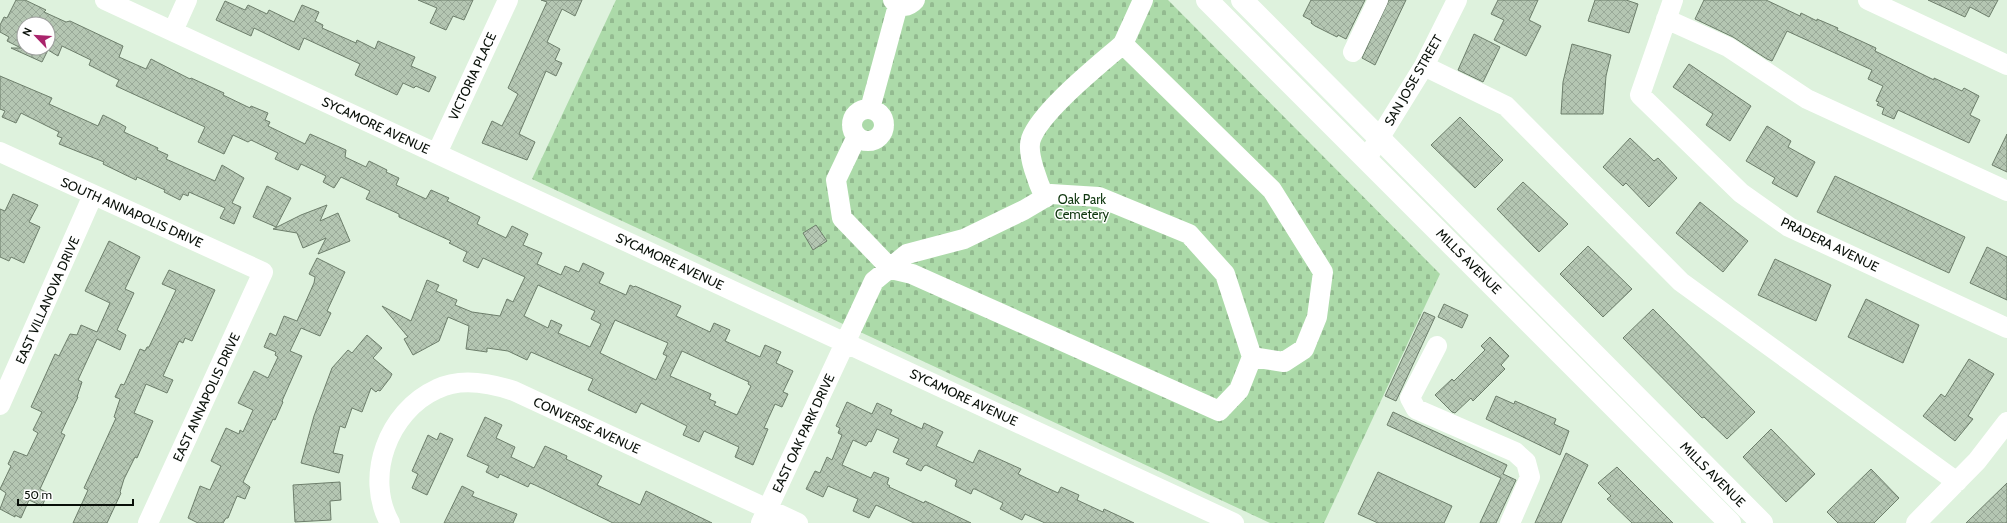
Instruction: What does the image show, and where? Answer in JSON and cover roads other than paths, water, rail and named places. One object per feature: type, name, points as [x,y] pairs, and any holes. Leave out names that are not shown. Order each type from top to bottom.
[{"type":"main road","name":"MILLS AVENUE","points":[[1207,0],[1367,158],[1730,523]]},
{"type":"main road","name":"MILLS AVENUE","points":[[1242,0],[1762,523]]},
{"type":"street","name":"SYCAMORE AVENUE","points":[[105,0],[1234,523]]},
{"type":"street","points":[[173,32],[187,0]]},
{"type":"street","name":"VICTORIA PLACE","points":[[437,153],[508,0]]},
{"type":"street","points":[[1045,198],[1033,170],[1030,140],[1041,121],[1072,90],[1123,44],[1143,0]]},
{"type":"street","points":[[1352,52],[1378,0]]},
{"type":"street","points":[[1872,1],[2007,65]]},
{"type":"street","points":[[902,2],[870,109],[865,108],[856,113],[851,122],[853,132],[857,136],[836,180],[842,218],[891,269],[912,274],[1219,411],[1239,390],[1252,357],[1284,362],[1304,349],[1317,317],[1323,272],[1272,190],[1123,44]]},
{"type":"street","name":"SAN JOSE STREET","points":[[1367,158],[1424,66],[1451,2]]},
{"type":"street","points":[[1669,5],[1728,47],[1807,99],[2007,191]]},
{"type":"street","name":"PRADERA AVENUE","points":[[1669,5],[1640,95],[1740,192],[1788,227],[2007,328]]},
{"type":"street","points":[[1424,66],[1506,106],[1681,282],[1957,482]]},
{"type":"street","name":"SOUTH ANNAPOLIS DRIVE","points":[[0,152],[263,272]]},
{"type":"street","name":"EAST OAK PARK DRIVE","points":[[764,516],[844,342],[874,281],[891,269],[907,254],[964,239],[1051,194],[1099,197],[1189,234],[1225,274],[1252,357]]},
{"type":"street","name":"EAST VILLANOVA DRIVE","points":[[0,405],[93,195]]},
{"type":"street","name":"EAST ANNAPOLIS DRIVE","points":[[148,523],[263,272]]},
{"type":"street","points":[[1437,346],[1410,398],[1416,409],[1515,452],[1526,462],[1530,477],[1510,523]]},
{"type":"street","name":"CONVERSE AVENUE","points":[[390,523],[381,506],[379,472],[382,456],[396,426],[407,410],[420,398],[437,389],[452,384],[473,382],[494,384],[514,391],[764,516],[798,523]]},
{"type":"street","points":[[1919,522],[1977,462],[2007,422]]},
{"type":"park label","name":"Oak Park Cemetery","points":[[1082,206]]}]
